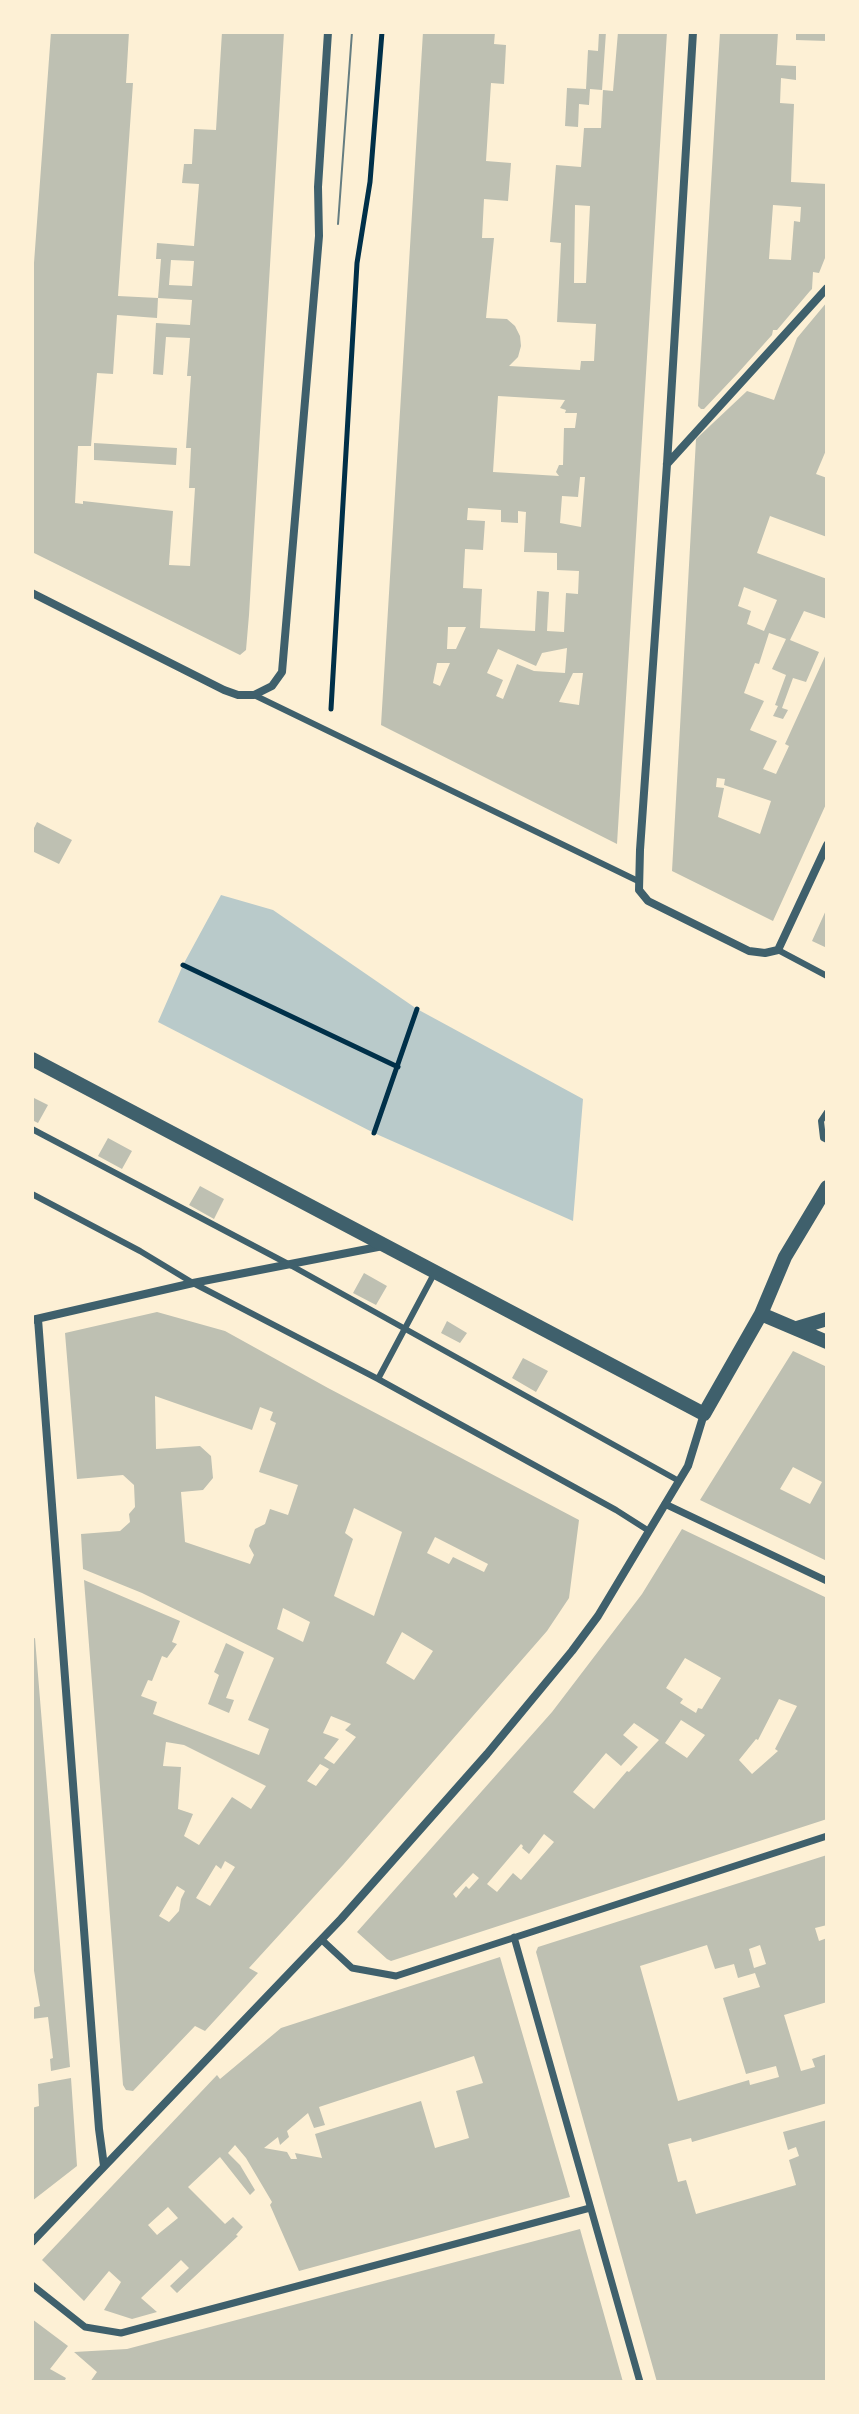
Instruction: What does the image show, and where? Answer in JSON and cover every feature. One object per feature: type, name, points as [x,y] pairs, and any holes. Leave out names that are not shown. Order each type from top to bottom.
[{"type":"street","points":[[32,593],[238,695],[254,695],[272,686],[282,672],[319,236],[318,187],[328,32]]},
{"type":"street","points":[[693,32],[639,890],[648,901],[749,951],[765,953],[778,950],[827,845]]},
{"type":"street","points":[[667,464],[827,288]]},
{"type":"street","points":[[32,1059],[704,1414]]},
{"type":"street","points":[[32,2242],[322,1940],[487,1754],[572,1651],[598,1616],[693,1458],[704,1414],[761,1314],[785,1257],[827,1187]]},
{"type":"street","points":[[104,2166],[35,1319],[193,1283],[385,1246]]},
{"type":"street","points":[[761,1314],[827,1342]]},
{"type":"street","points":[[797,1328],[827,1319]]},
{"type":"street","points":[[665,1504],[827,1581]]},
{"type":"street","points":[[322,1940],[352,1968],[396,1976],[827,1836]]},
{"type":"street","points":[[514,1937],[640,2382]]},
{"type":"street","points":[[32,2285],[85,2327],[121,2333],[590,2208]]},
{"type":"lane","points":[[254,695],[638,881]]},
{"type":"lane","points":[[778,950],[827,976]]},
{"type":"lane","points":[[827,1112],[821,1121],[823,1138],[827,1140]]},
{"type":"lane","points":[[32,1129],[292,1266],[679,1481]]},
{"type":"lane","points":[[32,1194],[651,1528]]},
{"type":"lane","points":[[378,1379],[435,1272]]},
{"type":"path","points":[[328,729],[357,263],[370,182],[382,32]]},
{"type":"path","points":[[183,965],[398,1067]]},
{"type":"path","points":[[374,1133],[417,1009]]},
{"type":"shaded area","points":[[221,895],[273,910],[417,1009],[583,1099],[573,1221],[374,1133],[158,1022],[183,965]]},
{"type":"building","points":[[51,32],[129,32],[126,83],[133,83],[118,296],[158,298],[161,259],[156,259],[157,243],[194,246],[199,184],[182,183],[184,164],[192,164],[194,129],[216,130],[222,32],[284,32],[249,615],[246,650],[240,655],[32,552],[32,290]],"holes":[[[171,260],[194,261],[192,286],[169,285]],[[158,298],[192,300],[190,325],[156,323],[153,374],[163,375],[166,337],[190,338],[186,448],[191,448],[189,488],[195,488],[190,566],[169,565],[173,511],[83,501],[83,504],[75,503],[78,446],[91,446],[97,373],[113,374],[117,315],[157,318]]]},
{"type":"building","points":[[423,32],[495,32],[494,44],[506,45],[504,84],[491,83],[486,161],[511,163],[508,201],[484,199],[482,238],[494,238],[486,318],[507,319],[520,336],[518,357],[509,366],[580,370],[581,361],[594,361],[596,324],[557,322],[561,243],[550,242],[556,165],[581,167],[584,128],[601,128],[603,90],[613,91],[618,32],[667,32],[617,844],[381,725]],"holes":[[[575,205],[590,206],[586,283],[574,283]],[[498,396],[565,400],[560,408],[566,410],[565,413],[577,413],[575,428],[564,428],[563,465],[559,465],[556,472],[559,476],[493,472]],[[580,477],[585,477],[581,527],[560,523],[562,496],[578,497]],[[468,508],[501,510],[501,522],[518,523],[518,511],[526,512],[524,552],[557,553],[557,570],[579,571],[578,594],[566,593],[564,632],[547,631],[549,592],[537,591],[535,631],[480,628],[482,589],[463,588],[465,549],[483,550],[485,521],[467,520]],[[448,627],[466,627],[456,649],[447,649]],[[567,648],[565,673],[534,671],[517,664],[503,699],[496,696],[503,680],[487,673],[498,649],[536,666],[542,653]],[[437,663],[450,663],[440,686],[433,683]],[[573,673],[583,673],[579,705],[559,702]]]},
{"type":"building","points":[[599,32],[606,32],[602,90],[590,89],[589,105],[579,104],[578,127],[565,126],[567,88],[586,89],[588,50],[598,51]]},
{"type":"building","points":[[720,32],[778,32],[776,65],[796,66],[796,80],[781,78],[780,103],[794,104],[791,182],[827,184],[827,253],[819,273],[813,272],[812,289],[738,373],[701,409],[698,406]],"holes":[[[773,205],[801,207],[800,222],[794,221],[791,260],[769,259]]]},
{"type":"building","points":[[796,32],[827,32],[827,41],[796,40]]},
{"type":"building","points":[[827,302],[827,448],[816,474],[827,478],[827,537],[770,516],[757,553],[827,579],[827,619],[804,611],[790,640],[819,652],[806,682],[793,678],[782,708],[788,710],[783,719],[773,716],[786,675],[772,669],[786,639],[769,633],[759,664],[755,663],[744,693],[764,701],[750,730],[777,741],[763,769],[776,774],[789,746],[785,744],[827,652],[827,802],[773,921],[672,871],[696,439],[747,391],[774,400],[797,338]],"holes":[[[744,587],[777,600],[764,631],[747,624],[751,611],[738,606]],[[717,778],[725,779],[724,785],[771,801],[760,834],[718,817],[724,788],[716,787]]]},
{"type":"building","points":[[94,443],[177,448],[176,465],[94,460]]},
{"type":"building","points":[[37,822],[72,840],[59,864],[32,851],[32,832]]},
{"type":"building","points":[[827,908],[827,948],[812,941]]},
{"type":"building","points":[[32,1097],[48,1105],[38,1123],[32,1120]]},
{"type":"building","points":[[108,1138],[132,1151],[122,1169],[98,1156]]},
{"type":"building","points":[[200,1186],[224,1199],[214,1219],[189,1205]]},
{"type":"building","points":[[364,1273],[387,1286],[376,1305],[353,1293]]},
{"type":"building","points":[[157,1312],[225,1331],[579,1520],[569,1598],[547,1631],[249,1968],[258,1973],[205,2031],[195,2026],[133,2091],[126,2090],[123,2085],[84,1580],[180,1621],[172,1642],[177,1644],[167,1658],[162,1656],[152,1681],[148,1680],[141,1696],[157,1702],[153,1714],[259,1755],[269,1729],[248,1720],[274,1658],[142,1593],[83,1569],[81,1534],[120,1531],[130,1522],[129,1514],[135,1507],[134,1485],[123,1475],[77,1479],[65,1333]],"holes":[[[155,1396],[252,1430],[260,1407],[273,1412],[270,1420],[276,1423],[259,1472],[298,1485],[288,1515],[270,1509],[265,1524],[255,1529],[249,1546],[254,1555],[250,1564],[185,1542],[181,1492],[203,1490],[213,1478],[211,1456],[200,1446],[156,1449]],[[354,1508],[402,1532],[374,1616],[334,1596],[353,1539],[345,1533]],[[435,1537],[488,1564],[484,1572],[453,1557],[449,1564],[427,1553]],[[283,1608],[310,1622],[303,1642],[277,1629]],[[402,1632],[433,1651],[414,1680],[386,1663]],[[331,1716],[351,1724],[345,1730],[356,1737],[334,1764],[324,1758],[339,1739],[323,1733]],[[166,1742],[184,1745],[266,1786],[251,1809],[232,1797],[199,1845],[184,1836],[193,1814],[178,1809],[181,1767],[163,1766]],[[320,1764],[329,1769],[316,1786],[307,1781]],[[225,1861],[235,1867],[210,1906],[196,1898],[216,1865],[221,1869]],[[177,1886],[185,1891],[179,1911],[169,1922],[159,1916]]]},
{"type":"building","points":[[447,1321],[467,1333],[460,1343],[441,1333]]},
{"type":"building","points":[[793,1351],[827,1367],[827,1561],[700,1500]],"holes":[[[793,1467],[822,1482],[810,1504],[780,1489]]]},
{"type":"building","points":[[523,1358],[548,1371],[536,1392],[512,1378]]},
{"type":"building","points":[[682,1529],[827,1598],[827,1819],[391,1961],[387,1959],[357,1932],[552,1712],[642,1594]],"holes":[[[685,1658],[721,1678],[702,1709],[698,1708],[696,1713],[680,1703],[683,1699],[666,1688]],[[779,1699],[797,1706],[775,1749],[778,1751],[752,1774],[739,1760],[756,1739]],[[681,1720],[705,1735],[687,1758],[665,1743]],[[634,1723],[659,1740],[594,1809],[573,1792],[606,1753],[621,1766],[638,1747],[623,1735]],[[544,1834],[554,1842],[521,1880],[513,1873],[497,1892],[487,1884],[521,1844],[529,1854]],[[473,1873],[479,1878],[469,1889],[466,1886],[456,1898],[453,1894]]]},
{"type":"building","points":[[35,1638],[70,2067],[51,2071],[50,2059],[53,2058],[48,2017],[32,2019],[32,2008],[40,2006],[32,1959],[32,1639]]},
{"type":"building","points":[[226,1643],[244,1652],[226,1698],[234,1700],[229,1713],[208,1704],[219,1675],[214,1672]]},
{"type":"building","points":[[827,1855],[827,1925],[815,1928],[819,1941],[827,1938],[827,2002],[784,2015],[801,2071],[815,2067],[812,2059],[827,2054],[827,2103],[692,2142],[691,2138],[668,2144],[678,2182],[686,2180],[696,2214],[796,2185],[789,2160],[799,2156],[796,2147],[788,2150],[783,2132],[827,2120],[827,2382],[657,2382],[536,1952],[538,1947]],"holes":[[[707,1945],[715,1969],[734,1964],[738,1978],[755,1973],[760,1987],[723,1998],[746,2074],[776,2066],[779,2077],[750,2085],[749,2080],[678,2101],[640,1966]],[[760,1945],[766,1964],[754,1968],[749,1949]]]},
{"type":"building","points":[[500,1957],[570,2197],[299,2271],[270,2205],[272,2202],[235,2145],[228,2153],[240,2165],[255,2190],[250,2195],[220,2157],[188,2187],[225,2224],[233,2217],[243,2227],[238,2236],[177,2293],[170,2286],[189,2268],[181,2260],[141,2298],[157,2312],[132,2319],[104,2310],[121,2282],[109,2271],[84,2301],[42,2260],[217,2075],[220,2079],[281,2028]],"holes":[[[474,2056],[483,2083],[456,2091],[469,2138],[435,2148],[421,2101],[315,2134],[322,2158],[295,2153],[297,2159],[291,2159],[287,2152],[264,2148],[278,2137],[280,2145],[289,2137],[287,2131],[308,2113],[314,2128],[325,2125],[319,2107]],[[168,2207],[178,2218],[157,2235],[148,2225]]]},
{"type":"building","points":[[71,2078],[77,2166],[32,2201],[32,2108],[39,2106],[38,2084]]},
{"type":"building","points":[[580,2229],[623,2382],[90,2382],[97,2372],[74,2352],[127,2349]]},
{"type":"building","points":[[32,2319],[68,2346],[50,2369],[66,2378],[64,2382],[32,2382]]},
{"type":"tram line","points":[[338,224],[352,32]]}]
